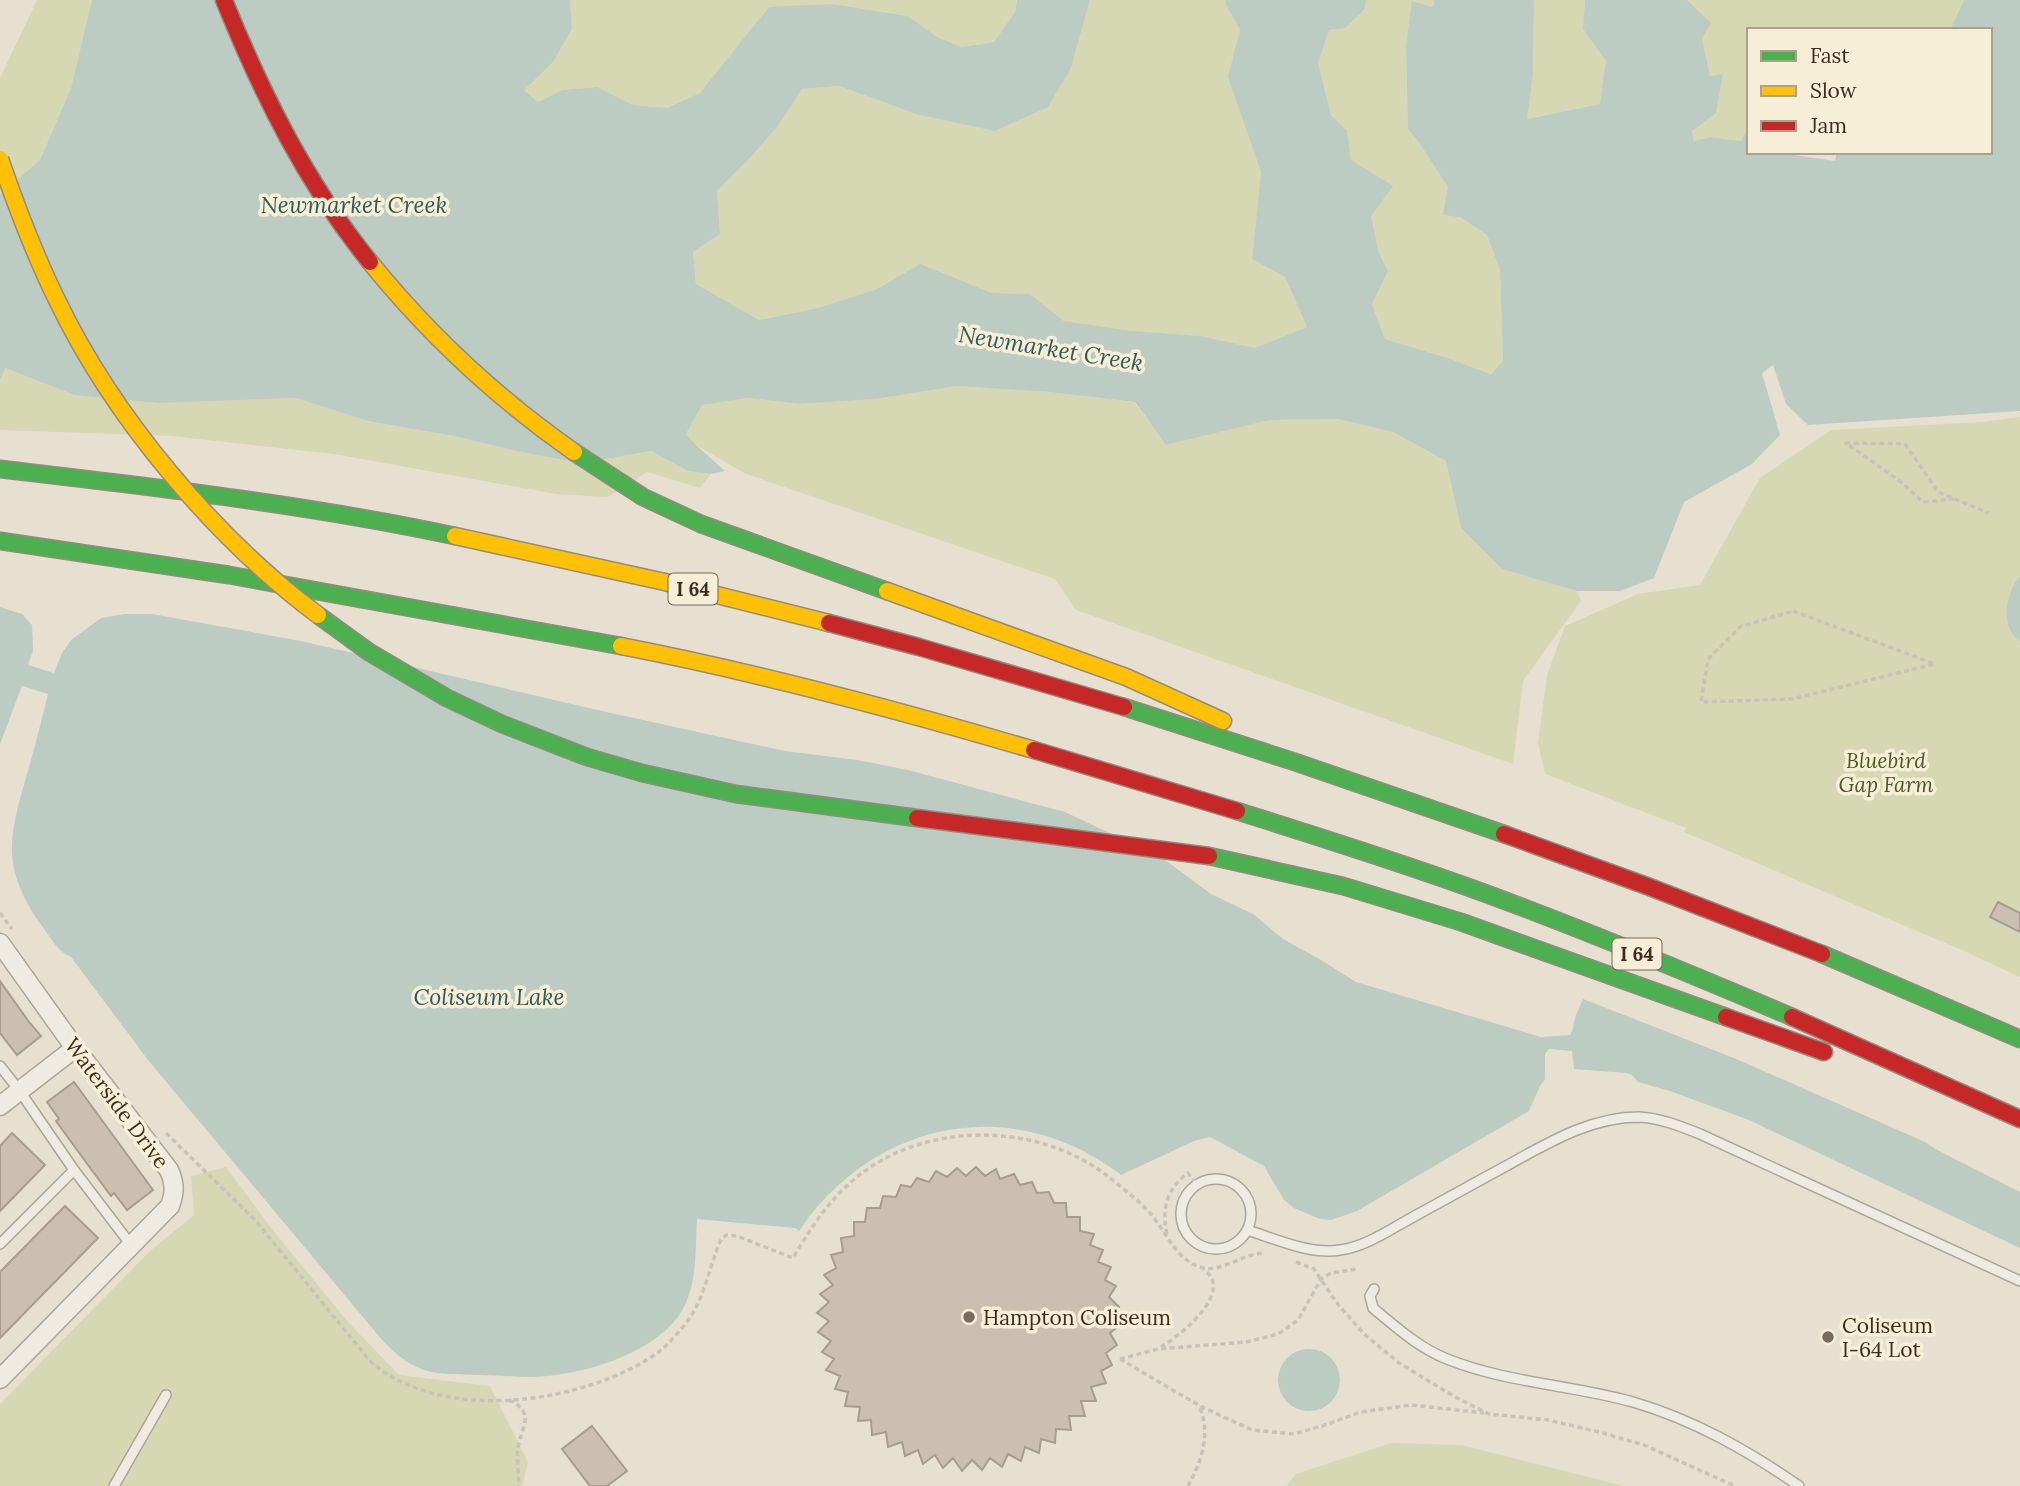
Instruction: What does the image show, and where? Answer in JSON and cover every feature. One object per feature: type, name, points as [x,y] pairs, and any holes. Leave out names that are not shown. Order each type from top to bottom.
[{"type":"highway","points":[[224,0],[277,124],[330,211],[378,275],[465,367],[516,411],[576,454],[643,497],[701,524],[1126,677],[1367,786]]},
{"type":"highway","points":[[0,159],[38,260],[87,356],[125,414],[173,476],[234,543],[291,594],[369,652],[468,709],[588,758],[659,778],[736,794],[1209,856],[1343,886],[1461,922],[1836,1056]]},
{"type":"highway","name":"I 64","points":[[0,469],[308,509],[405,526],[756,604],[953,657],[1220,737],[1549,849],[1863,970],[2020,1039]]},
{"type":"highway","name":"I 64","points":[[0,541],[172,565],[628,648],[736,670],[1005,741],[1245,813],[1462,885],[1811,1025],[2020,1120]]},
{"type":"highway","points":[[1863,1065],[2020,1120]]},
{"type":"street","name":"Waterside Drive","points":[[0,1379],[170,1206],[175,1193],[174,1182],[163,1161],[75,1048],[8,939]]},
{"type":"street","points":[[0,1106],[75,1048]]},
{"type":"lane","points":[[0,1066],[131,1245]]},
{"type":"lane","points":[[1247,1230],[1317,1251],[1341,1250],[1399,1225],[1579,1128],[1610,1119],[1641,1117],[1668,1122],[1700,1134],[2020,1281]]},
{"type":"lane","points":[[0,1244],[74,1170]]},
{"type":"lane","points":[[1208,1180],[1230,1182],[1240,1188],[1247,1197],[1251,1219],[1247,1230],[1233,1245],[1223,1248],[1202,1246],[1186,1232],[1181,1212],[1189,1192],[1197,1185],[1208,1180]]},
{"type":"lane","points":[[1374,1289],[1370,1296],[1373,1308],[1420,1345],[1445,1358],[1506,1378],[1636,1403],[1694,1424],[1749,1453],[1799,1486]]},
{"type":"lane","points":[[114,1486],[166,1395]]},
{"type":"path","points":[[1954,499],[1923,502],[1900,481],[1846,443],[1905,444],[1938,492],[1989,513]]},
{"type":"path","points":[[1793,611],[1935,664],[1792,699],[1701,702],[1708,659],[1740,627],[1793,611]]},
{"type":"path","points":[[0,913],[8,939]]},
{"type":"path","points":[[162,1130],[255,1220],[370,1361],[382,1372],[430,1393],[461,1398],[507,1400],[547,1396],[588,1386],[638,1365],[662,1350],[694,1312],[723,1237],[737,1236],[793,1258],[819,1215],[851,1181],[878,1162],[914,1146],[957,1137],[1016,1137],[1048,1145],[1079,1158],[1107,1175],[1150,1213],[1175,1249],[1188,1261],[1210,1273],[1214,1287],[1211,1299],[1189,1326],[1158,1349]]},
{"type":"path","points":[[1168,1238],[1164,1222],[1165,1206],[1170,1192],[1177,1181],[1188,1173],[1197,1185]]},
{"type":"path","points":[[1202,1268],[1218,1268],[1250,1254],[1264,1252],[1275,1255]]},
{"type":"path","points":[[1293,1261],[1314,1269],[1336,1302],[1364,1334],[1399,1363],[1489,1414]]},
{"type":"path","points":[[1357,1269],[1331,1273],[1321,1279],[1298,1321],[1278,1334],[1246,1342],[1158,1349],[1120,1359],[1199,1406],[1252,1430],[1294,1434],[1361,1412],[1411,1405],[1548,1420],[1644,1445],[1735,1486]]},
{"type":"path","points":[[507,1400],[518,1404],[526,1416],[525,1429],[518,1448],[519,1486]]},
{"type":"path","points":[[1188,1486],[1203,1454],[1204,1418],[1199,1406]]},
{"type":"green space","points":[[37,0],[92,0],[71,88],[40,160],[0,195],[0,78]]},
{"type":"green space","points":[[570,0],[1017,0],[1015,12],[994,42],[962,47],[937,37],[908,16],[833,4],[700,93],[667,108],[633,105],[597,87],[562,90],[538,102],[523,89],[553,62],[572,29]]},
{"type":"green space","points":[[1090,0],[1226,0],[1226,5],[1240,30],[1229,77],[1261,172],[1252,259],[1285,277],[1307,327],[1255,348],[1201,336],[1133,331],[1064,321],[1030,294],[992,293],[920,265],[877,289],[818,308],[759,320],[696,284],[693,252],[720,234],[717,191],[778,126],[802,89],[839,86],[916,114],[1071,68]]},
{"type":"green space","points":[[1366,0],[1434,0],[1433,7],[1413,1],[1406,45],[1408,129],[1448,187],[1460,217],[1487,235],[1500,270],[1503,361],[1492,374],[1385,339],[1372,304],[1388,271],[1379,253],[1371,216],[1351,160],[1347,132],[1331,115],[1318,63],[1329,29],[1365,10]]},
{"type":"green space","points":[[1534,0],[1585,0],[1583,29],[1607,61],[1600,104],[1526,119],[1533,73]]},
{"type":"green space","points":[[1687,0],[1964,0],[1951,28],[1747,28],[1747,130],[1742,141],[1710,137],[1694,141],[1692,131],[1723,75],[1710,76],[1702,38]]},
{"type":"green space","points":[[4,368],[74,395],[157,403],[296,398],[368,421],[454,436],[512,450],[580,462],[651,451],[688,471],[711,474],[700,488],[647,472],[608,497],[556,494],[334,454],[171,436],[0,430],[0,380]]},
{"type":"green space","points":[[957,386],[1050,392],[1134,402],[1166,445],[1270,420],[1338,419],[1393,432],[1446,461],[1461,528],[1502,569],[1577,591],[1581,601],[1523,681],[1513,764],[1076,610],[1055,579],[746,474],[696,445],[686,434],[702,405],[749,398],[800,404],[874,399]]},
{"type":"green space","name":"Bluebird Gap Farm","points":[[2020,417],[2020,977],[1684,832],[1686,828],[1545,774],[1538,743],[1547,675],[1565,626],[1638,594],[1700,585],[1760,478],[1831,430],[1982,422]]},
{"type":"green space","points":[[226,1167],[272,1229],[348,1322],[399,1375],[490,1386],[528,1462],[522,1486],[0,1486],[0,1404],[150,1251],[194,1215],[191,1176]]},
{"type":"green space","points":[[1391,1443],[1462,1445],[1624,1486],[1286,1486],[1296,1474]]},
{"type":"water","name":"Newmarket Creek","points":[[92,0],[570,0],[572,29],[553,62],[524,90],[538,102],[562,90],[597,87],[633,105],[667,108],[700,93],[769,7],[833,4],[908,16],[937,37],[962,47],[994,42],[1015,12],[1017,0],[1090,0],[1071,68],[1048,107],[995,131],[916,114],[839,86],[802,89],[778,126],[717,191],[720,234],[693,252],[696,284],[759,320],[818,308],[877,289],[920,264],[992,293],[1030,294],[1064,321],[1133,331],[1201,336],[1255,348],[1307,327],[1285,277],[1252,259],[1261,172],[1228,77],[1240,30],[1226,5],[1226,0],[1366,0],[1365,9],[1345,28],[1329,30],[1318,63],[1331,115],[1347,131],[1351,160],[1393,186],[1371,216],[1379,253],[1388,271],[1372,304],[1385,339],[1491,374],[1503,361],[1500,270],[1487,235],[1460,217],[1443,215],[1448,187],[1408,129],[1406,45],[1412,1],[1433,7],[1434,0],[1534,0],[1533,73],[1527,119],[1600,104],[1606,61],[1583,29],[1585,0],[1687,0],[1711,23],[1702,38],[1710,76],[1723,74],[1716,113],[1692,131],[1694,141],[1710,137],[1741,141],[1747,129],[1747,154],[1793,154],[1835,161],[1837,154],[1992,154],[1992,28],[1951,28],[1964,0],[2020,0],[2020,411],[1808,425],[1786,404],[1773,365],[1762,373],[1780,435],[1752,464],[1684,502],[1654,578],[1620,591],[1577,591],[1502,569],[1461,528],[1446,461],[1393,432],[1338,419],[1270,420],[1166,445],[1135,402],[1050,392],[957,386],[875,399],[800,404],[749,398],[702,405],[686,434],[725,471],[711,474],[688,471],[651,451],[580,463],[368,421],[296,398],[157,403],[74,395],[5,368],[0,380],[0,195],[40,160],[71,88]]},
{"type":"water","points":[[2020,576],[2020,641],[2009,628],[2007,610],[2011,591]]},
{"type":"water","name":"Coliseum Lake","points":[[0,607],[22,614],[32,625],[33,651],[28,665],[54,673],[71,640],[101,618],[125,614],[152,614],[301,641],[785,751],[858,760],[908,770],[1065,812],[1161,857],[1211,894],[1253,914],[1283,939],[1356,982],[1541,1037],[1570,1035],[1583,999],[1734,1058],[1925,1142],[2020,1192],[2020,1248],[1749,1120],[1638,1082],[1626,1073],[1574,1069],[1572,1051],[1549,1049],[1545,1054],[1545,1079],[1529,1111],[1357,1211],[1331,1220],[1320,1219],[1294,1208],[1284,1200],[1264,1166],[1210,1137],[1194,1141],[1121,1175],[1080,1149],[1036,1133],[992,1127],[948,1130],[906,1143],[866,1164],[830,1193],[799,1231],[795,1228],[697,1219],[694,1270],[684,1306],[665,1331],[632,1353],[572,1372],[534,1377],[448,1374],[424,1370],[403,1359],[383,1341],[148,1060],[71,957],[55,944],[28,904],[15,871],[12,839],[19,802],[48,694],[22,686],[0,744]]},
{"type":"water","points":[[1309,1349],[1331,1358],[1340,1380],[1331,1402],[1309,1411],[1287,1402],[1278,1380],[1287,1358]]},
{"type":"building","points":[[1998,902],[2020,913],[2020,932],[1990,917]]},
{"type":"building","points":[[0,981],[41,1036],[17,1055],[0,1033]]},
{"type":"building","points":[[74,1082],[153,1190],[127,1210],[114,1193],[111,1196],[88,1165],[56,1121],[59,1119],[47,1102]]},
{"type":"building","points":[[12,1133],[45,1165],[0,1211],[0,1146]]},
{"type":"building","name":"Hampton Coliseum","points":[[976,1167],[985,1176],[996,1169],[1000,1179],[1014,1174],[1020,1185],[1032,1182],[1037,1193],[1049,1192],[1054,1203],[1066,1203],[1067,1217],[1080,1217],[1080,1231],[1094,1234],[1090,1245],[1103,1250],[1098,1262],[1111,1267],[1105,1280],[1116,1286],[1109,1297],[1119,1307],[1111,1313],[1120,1325],[1110,1333],[1117,1345],[1106,1353],[1112,1365],[1101,1371],[1106,1383],[1091,1387],[1096,1401],[1081,1401],[1085,1416],[1069,1416],[1071,1430],[1056,1429],[1055,1443],[1041,1439],[1039,1453],[1025,1447],[1021,1461],[1008,1454],[1002,1467],[990,1458],[982,1470],[972,1460],[962,1471],[953,1458],[943,1468],[935,1455],[923,1464],[918,1450],[905,1456],[902,1442],[888,1447],[886,1432],[872,1435],[871,1420],[858,1421],[860,1407],[845,1406],[848,1392],[835,1389],[840,1376],[826,1370],[834,1359],[822,1352],[831,1341],[818,1332],[829,1321],[817,1313],[829,1302],[820,1294],[833,1285],[824,1275],[836,1268],[831,1255],[843,1252],[841,1238],[854,1236],[854,1222],[865,1222],[867,1208],[880,1208],[883,1196],[896,1197],[901,1185],[911,1187],[917,1178],[929,1182],[936,1171],[947,1177],[957,1168],[966,1176]]},
{"type":"building","points":[[65,1206],[98,1238],[0,1338],[0,1272]]},
{"type":"building","points":[[592,1426],[627,1471],[607,1486],[590,1486],[562,1449]]},
{"type":"traffic: fast","points":[[574,452],[643,497],[701,524],[887,591]]},
{"type":"traffic: fast","points":[[0,469],[285,505],[455,536]]},
{"type":"traffic: fast","points":[[0,541],[229,575],[621,646]]},
{"type":"traffic: fast","points":[[318,615],[369,652],[447,698],[502,724],[587,757],[642,773],[736,794],[917,818]]},
{"type":"traffic: fast","points":[[1124,707],[1504,834]]},
{"type":"traffic: fast","points":[[1237,811],[1506,901],[1630,949],[1792,1017]]},
{"type":"traffic: fast","points":[[1209,856],[1343,886],[1461,922],[1726,1017]]},
{"type":"traffic: fast","points":[[1822,954],[2020,1039]]},
{"type":"traffic: slow","points":[[0,159],[50,285],[81,346],[108,389],[170,473],[205,513],[242,550],[318,615]]},
{"type":"traffic: slow","points":[[370,262],[416,315],[465,364],[518,410],[574,452]]},
{"type":"traffic: slow","points":[[455,536],[665,582],[829,623]]},
{"type":"traffic: slow","points":[[887,591],[1126,677],[1223,721]]},
{"type":"traffic: slow","points":[[621,646],[829,693],[1034,750]]},
{"type":"traffic: jam","points":[[224,0],[287,137],[326,201],[370,262]]},
{"type":"traffic: jam","points":[[829,623],[1124,707]]},
{"type":"traffic: jam","points":[[1034,750],[1237,811]]},
{"type":"traffic: jam","points":[[917,818],[1209,856]]},
{"type":"traffic: jam","points":[[1504,834],[1822,954]]},
{"type":"traffic: jam","points":[[1726,1017],[1824,1052]]},
{"type":"traffic: jam","points":[[1792,1017],[2020,1119]]},
{"type":"place","name":"Hampton Coliseum","points":[[969,1317]]},
{"type":"place","name":"Coliseum I-64 Lot","points":[[1828,1337]]}]
